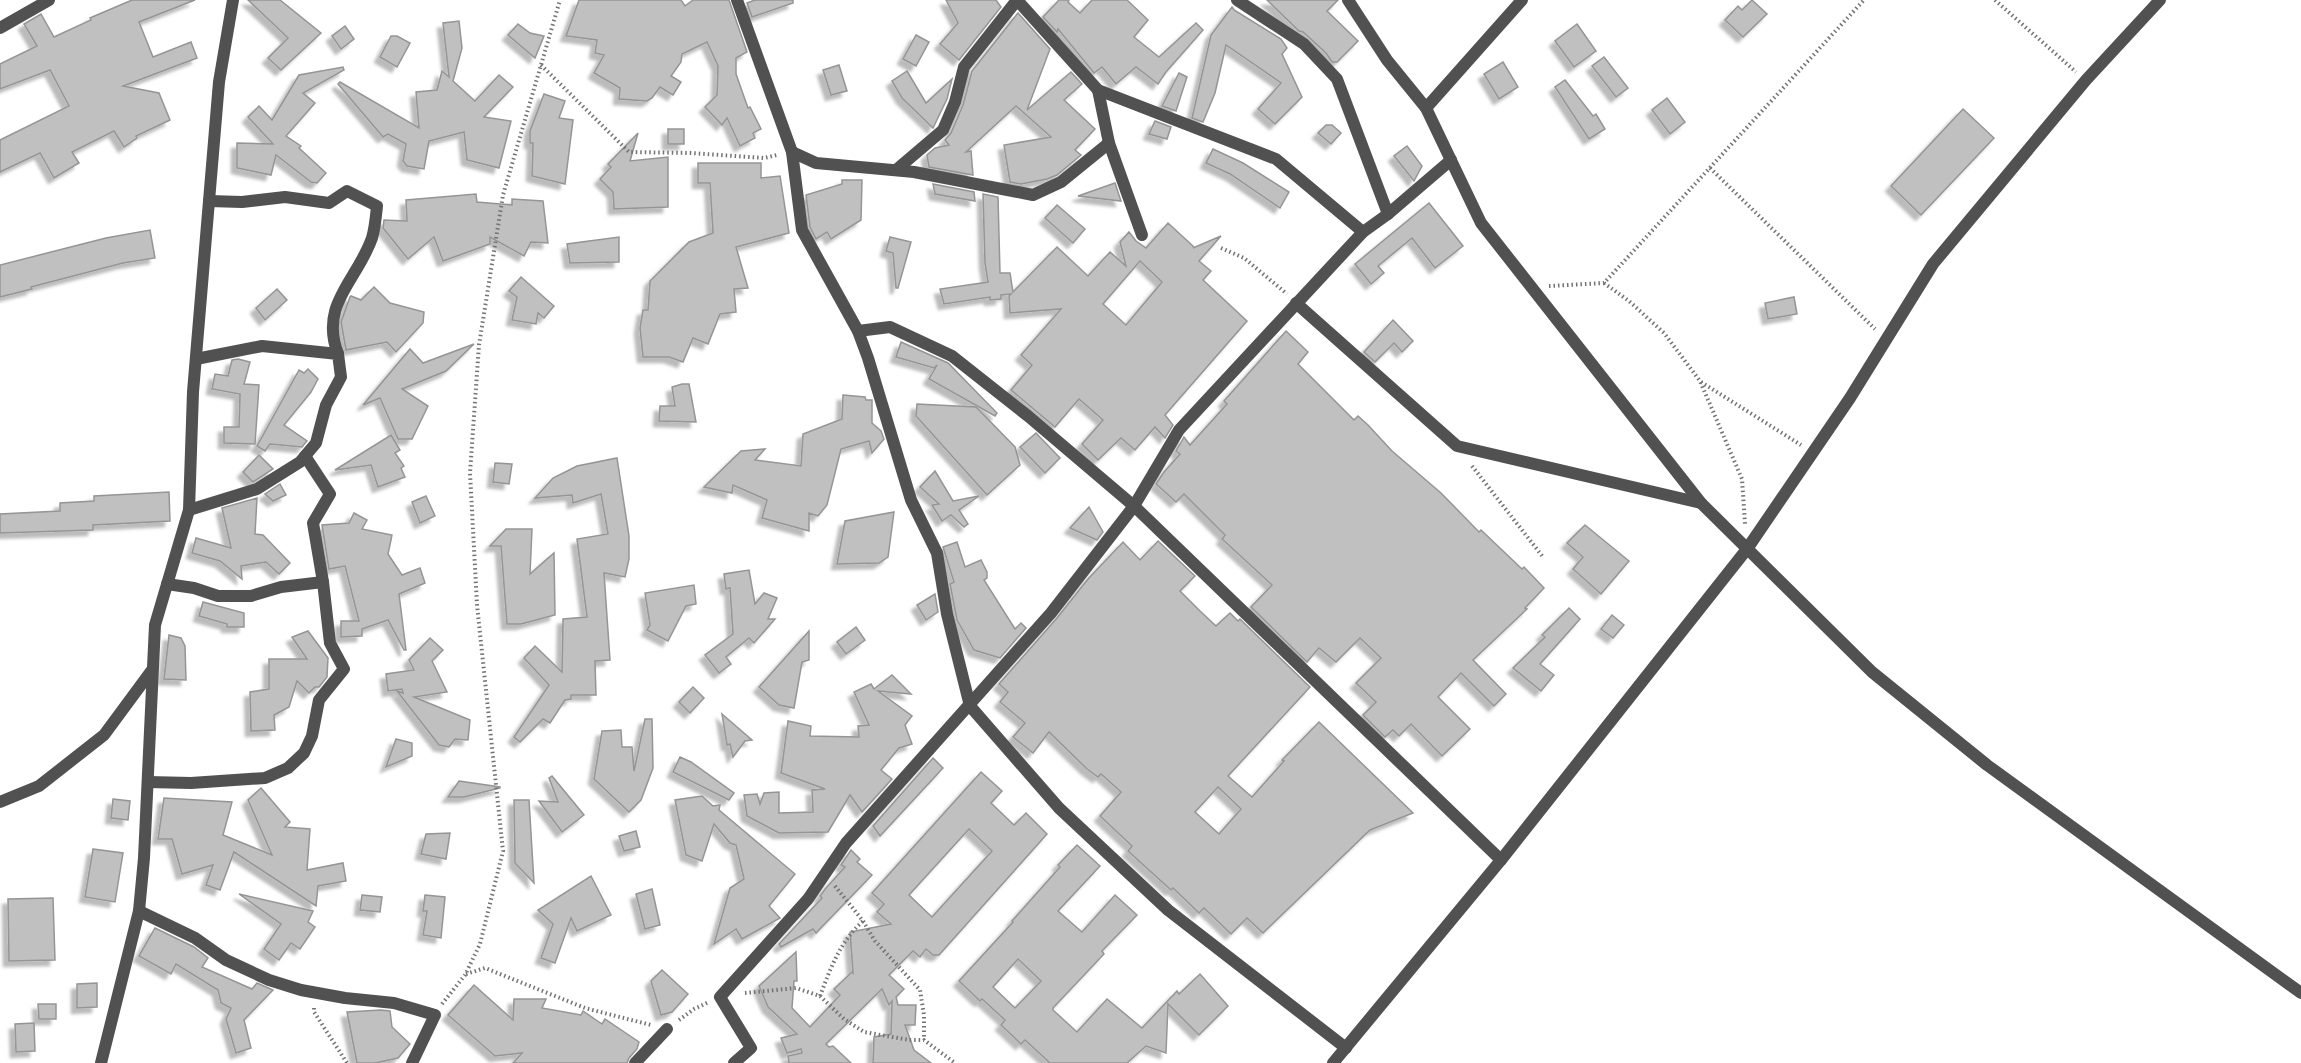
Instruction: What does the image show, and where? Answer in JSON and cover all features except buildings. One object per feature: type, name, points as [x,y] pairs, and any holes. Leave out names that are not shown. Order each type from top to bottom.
[{"type":"street","points":[[0,28],[49,0]]},
{"type":"street","points":[[101,1063],[139,911],[155,625],[189,510],[196,359],[219,82],[233,0]]},
{"type":"street","points":[[737,0],[792,152],[802,230],[858,331],[911,500],[937,553],[947,614],[970,706],[1059,808],[1160,903],[1346,1048]]},
{"type":"street","points":[[896,171],[943,130],[955,102],[964,68],[1017,0],[1098,90],[1276,159],[1363,232]]},
{"type":"street","points":[[1237,0],[1304,44],[1337,79],[1388,214]]},
{"type":"street","points":[[1348,0],[1387,60],[1426,108],[1481,223],[1701,503],[1872,672],[1987,765],[2301,993]]},
{"type":"street","points":[[1426,108],[1522,0]]},
{"type":"street","points":[[1333,1063],[1501,860],[1747,549],[1886,340],[1933,264],[2086,80],[2160,0]]},
{"type":"street","points":[[1098,90],[1109,142],[1143,235]]},
{"type":"street","points":[[792,152],[816,163],[914,172],[1033,195],[1061,182],[1109,142]]},
{"type":"street","points":[[734,1063],[751,1048],[720,997],[808,899],[823,873],[846,843],[1051,613],[1134,506],[1179,430],[1363,232],[1388,214],[1451,160]]},
{"type":"street","points":[[189,510],[257,489],[300,462],[316,443],[326,405],[341,377],[338,354],[332,337],[337,303],[342,290],[359,266],[372,237],[377,206],[347,191],[329,203],[285,197],[242,202],[209,201]]},
{"type":"street","points":[[1296,303],[1457,447],[1701,503]]},
{"type":"street","points":[[858,331],[890,327],[952,356],[1028,416],[1134,506],[1501,860]]},
{"type":"street","points":[[196,359],[262,346],[338,354]]},
{"type":"street","points":[[148,782],[191,783],[265,778],[288,768],[304,753],[312,736],[320,700],[344,669],[330,644],[313,523],[330,494],[305,456]]},
{"type":"street","points":[[167,584],[194,588],[218,596],[251,596],[282,586],[323,582]]},
{"type":"street","points":[[0,802],[39,786],[104,735],[153,669]]},
{"type":"street","points":[[139,911],[195,938],[226,960],[269,980],[345,998],[394,1003],[435,1015],[412,1063]]},
{"type":"street","points":[[635,1063],[667,1029]]},
{"type":"path","points":[[435,1015],[465,975],[480,944],[503,851],[477,605],[470,473],[478,345],[503,195],[560,0]]},
{"type":"path","points":[[1604,283],[1864,0]]},
{"type":"path","points":[[1995,0],[2086,80]]},
{"type":"path","points":[[541,65],[629,152],[764,158],[792,152]]},
{"type":"path","points":[[1710,168],[1886,340]]},
{"type":"path","points":[[1221,248],[1244,258],[1296,303]]},
{"type":"path","points":[[1530,286],[1604,283],[1629,301],[1664,333],[1700,381],[1742,479],[1747,549]]},
{"type":"path","points":[[1700,381],[1812,452]]},
{"type":"path","points":[[1457,447],[1543,557]]},
{"type":"path","points":[[823,873],[863,921],[874,941],[920,990],[924,1015],[924,1040]]},
{"type":"path","points":[[820,996],[837,953],[849,933],[863,921]]},
{"type":"path","points":[[465,975],[485,968],[585,1008],[667,1029],[694,1009],[720,997],[761,990],[796,988],[820,996],[844,1018],[864,1032],[909,1040],[924,1040],[956,1063]]},
{"type":"path","points":[[318,993],[314,1011],[347,1063]]}]
